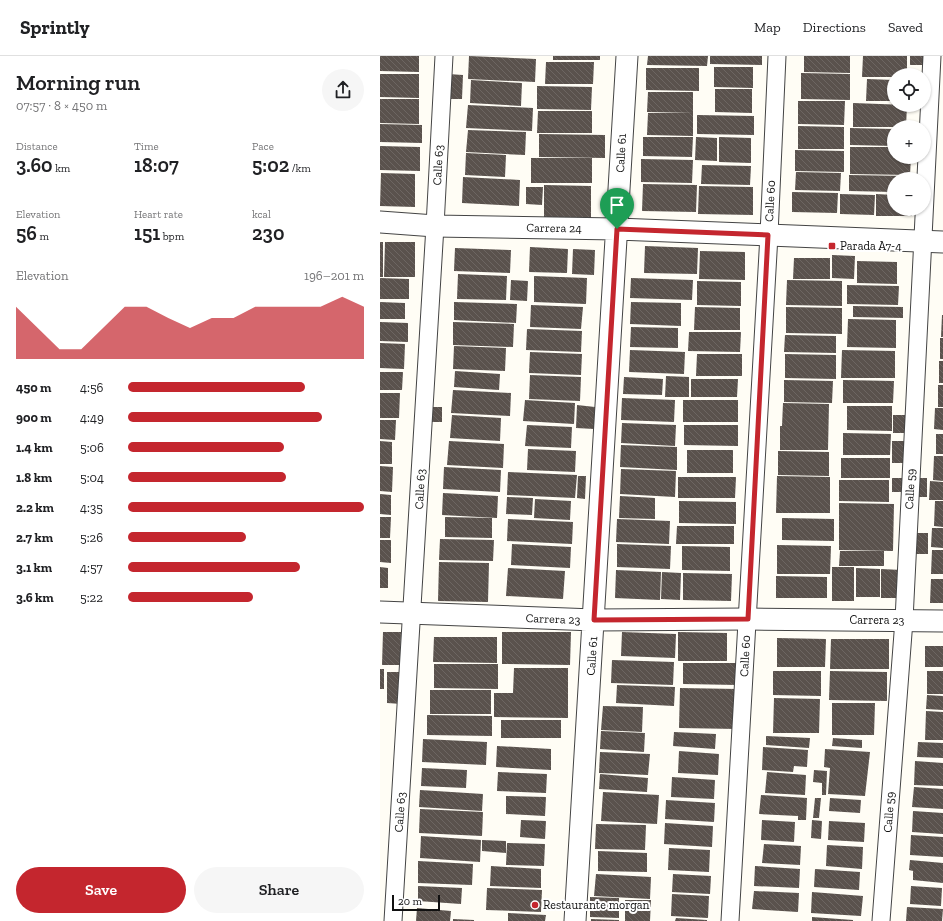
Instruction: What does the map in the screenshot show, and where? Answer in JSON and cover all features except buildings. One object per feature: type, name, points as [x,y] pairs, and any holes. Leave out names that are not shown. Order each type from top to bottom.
[{"type":"street","name":"Calle 63","points":[[393,921],[444,56]]},
{"type":"street","name":"Calle 61","points":[[576,921],[627,56]]},
{"type":"street","name":"Calle 60","points":[[730,921],[748,619],[776,56]]},
{"type":"street","name":"Calle 59","points":[[881,921],[933,242],[932,56]]},
{"type":"street","name":"Carrera 24","points":[[380,222],[435,226],[617,229],[933,242]]},
{"type":"street","name":"Carrera 23","points":[[380,612],[594,620],[748,619],[943,621]]},
{"type":"place","name":"Parada A7-4","points":[[832,246]]},
{"type":"place","name":"Restaurante morgan","points":[[535,905]]},
{"type":"route","points":[[617,229],[768,235],[748,619],[594,620],[617,229]]}]
